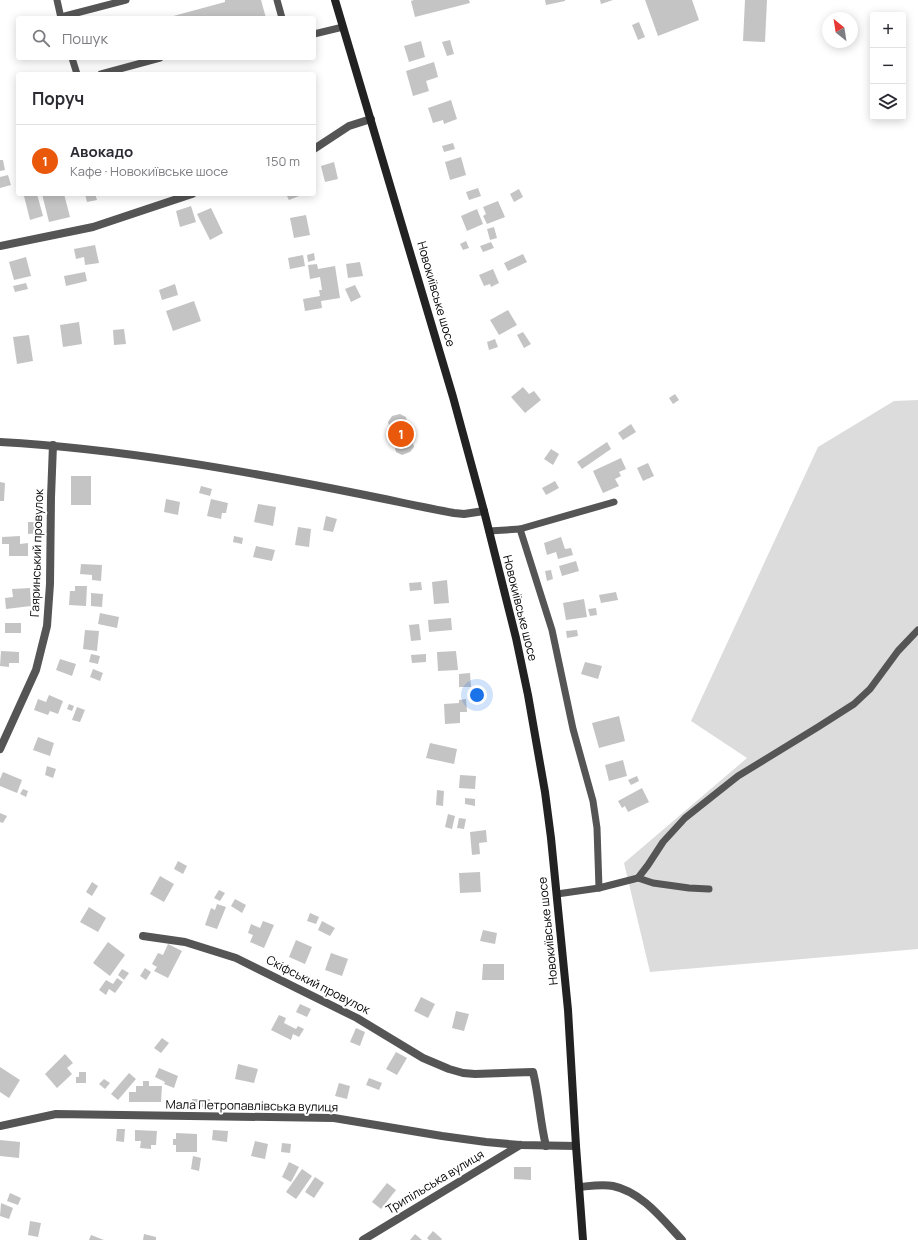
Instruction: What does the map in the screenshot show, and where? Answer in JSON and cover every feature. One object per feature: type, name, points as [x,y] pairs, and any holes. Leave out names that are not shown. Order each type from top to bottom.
[{"type":"main road","name":"Новокиївське шосе","points":[[335,0],[426,303],[484,511],[528,695],[546,800],[557,894],[569,1025],[583,1240]]},
{"type":"street","points":[[316,147],[349,126],[371,119]]},
{"type":"street","points":[[0,246],[93,227],[186,196]]},
{"type":"street","points":[[0,442],[53,445],[109,451],[186,462],[454,513],[484,511]]},
{"type":"street","name":"Гаяринський провулок","points":[[0,749],[36,670],[47,626],[50,584],[51,478],[53,445]]},
{"type":"street","name":"Скіфський провулок","points":[[144,936],[191,943],[236,958],[357,1018],[435,1064],[463,1073],[475,1074],[533,1072],[546,1146]]},
{"type":"street","name":"Мала Петропавлівська вулиця","points":[[0,1126],[56,1114],[334,1118],[486,1142],[520,1145],[576,1146]]},
{"type":"street","name":"Трипільська вулиця","points":[[363,1240],[520,1145]]},
{"type":"street","points":[[579,1187],[596,1185],[613,1186],[630,1192],[649,1206],[682,1240]]},
{"type":"lane","points":[[57,0],[61,16]]},
{"type":"lane","points":[[68,16],[126,0]]},
{"type":"lane","points":[[278,0],[282,16]]},
{"type":"lane","points":[[316,34],[343,27]]},
{"type":"lane","points":[[73,60],[76,72]]},
{"type":"lane","points":[[108,72],[152,60]]},
{"type":"lane","points":[[489,531],[520,529],[614,502]]},
{"type":"lane","points":[[520,529],[552,630],[573,729],[593,801],[597,828],[599,888]]},
{"type":"lane","points":[[638,878],[663,842],[685,818],[738,776],[818,728],[854,704],[870,689],[898,651],[918,630]]},
{"type":"lane","points":[[557,894],[599,888],[638,878],[654,883],[709,890]]},
{"type":"shaded area","points":[[918,400],[918,949],[650,972],[624,863],[747,758],[691,721],[818,447],[894,401]]},
{"type":"building","points":[[225,0],[261,0],[265,16],[173,16],[225,2]]},
{"type":"building","points":[[469,0],[470,3],[415,17],[411,1]]},
{"type":"building","points":[[545,0],[565,0],[565,1],[546,5]]},
{"type":"building","points":[[600,0],[613,0],[601,4]]},
{"type":"building","points":[[645,0],[692,0],[699,20],[658,36]]},
{"type":"building","points":[[745,0],[767,0],[765,42],[743,41]]},
{"type":"building","points":[[639,22],[645,37],[638,40],[632,25]]},
{"type":"building","points":[[450,40],[454,54],[447,56],[442,42]]},
{"type":"building","points":[[421,41],[425,57],[409,62],[404,46]]},
{"type":"building","points":[[434,62],[438,77],[426,81],[429,91],[413,96],[406,71]]},
{"type":"building","points":[[451,100],[457,119],[444,124],[443,120],[433,123],[428,108]]},
{"type":"building","points":[[453,143],[455,149],[444,152],[442,146]]},
{"type":"building","points":[[461,157],[466,175],[450,180],[445,162]]},
{"type":"building","points":[[0,160],[3,160],[5,170],[0,171]]},
{"type":"building","points":[[334,162],[338,179],[325,182],[321,166]]},
{"type":"building","points":[[8,175],[11,185],[0,188],[0,177]]},
{"type":"building","points":[[478,188],[481,196],[469,200],[466,192]]},
{"type":"building","points":[[519,189],[523,197],[514,202],[510,194]]},
{"type":"building","points":[[24,196],[38,196],[43,216],[30,220]]},
{"type":"building","points":[[42,196],[65,196],[70,217],[49,222]]},
{"type":"building","points":[[86,196],[96,196],[97,200],[87,202]]},
{"type":"building","points":[[287,196],[299,196],[289,200]]},
{"type":"building","points":[[498,201],[505,217],[487,224],[483,216],[486,214],[483,207]]},
{"type":"building","points":[[191,206],[196,222],[180,227],[176,211]]},
{"type":"building","points":[[211,208],[223,233],[210,240],[197,214]]},
{"type":"building","points":[[477,209],[483,224],[467,231],[461,216]]},
{"type":"building","points":[[306,215],[310,235],[294,238],[290,218]]},
{"type":"building","points":[[494,227],[497,238],[490,240],[487,229]]},
{"type":"building","points":[[466,241],[469,248],[463,250],[460,244]]},
{"type":"building","points":[[491,242],[494,248],[483,252],[480,246]]},
{"type":"building","points":[[95,245],[99,263],[85,265],[84,257],[76,259],[74,249]]},
{"type":"building","points":[[314,253],[315,260],[308,262],[307,255]]},
{"type":"building","points":[[523,254],[527,262],[508,271],[504,263]]},
{"type":"building","points":[[303,255],[305,266],[290,269],[288,258]]},
{"type":"building","points":[[26,257],[31,276],[14,280],[9,262]]},
{"type":"building","points":[[360,262],[363,276],[348,278],[346,264]]},
{"type":"building","points":[[317,264],[318,269],[335,266],[340,298],[321,301],[322,308],[305,311],[303,299],[320,296],[319,290],[322,290],[320,277],[310,279],[308,265]]},
{"type":"building","points":[[493,269],[499,283],[491,287],[490,284],[484,286],[479,275]]},
{"type":"building","points":[[85,272],[87,281],[66,286],[64,276]]},
{"type":"building","points":[[26,283],[28,289],[15,292],[13,286]]},
{"type":"building","points":[[175,284],[178,295],[162,300],[159,290]]},
{"type":"building","points":[[355,285],[361,297],[351,302],[345,289]]},
{"type":"building","points":[[194,301],[201,321],[173,331],[166,311]]},
{"type":"building","points":[[508,310],[517,325],[499,335],[490,320]]},
{"type":"building","points":[[79,322],[82,344],[63,347],[60,325]]},
{"type":"building","points":[[124,329],[126,344],[114,345],[113,330]]},
{"type":"building","points":[[523,332],[531,344],[524,348],[517,335]]},
{"type":"building","points":[[29,335],[33,361],[17,364],[13,337]]},
{"type":"building","points":[[495,339],[498,347],[489,350],[487,342]]},
{"type":"building","points":[[523,387],[529,394],[534,391],[541,400],[525,413],[511,397]]},
{"type":"building","points":[[675,394],[679,400],[673,404],[669,398]]},
{"type":"building","points":[[400,414],[406,417],[414,447],[410,452],[402,455],[396,452],[388,422],[392,416]]},
{"type":"building","points":[[631,424],[636,432],[623,440],[618,433]]},
{"type":"building","points":[[607,442],[611,449],[582,469],[577,462]]},
{"type":"building","points":[[551,449],[559,454],[553,465],[544,459]]},
{"type":"building","points":[[621,458],[626,469],[619,472],[621,476],[615,479],[619,486],[603,493],[593,471]]},
{"type":"building","points":[[648,463],[654,476],[643,481],[637,468]]},
{"type":"building","points":[[71,476],[91,476],[91,505],[71,505]]},
{"type":"building","points":[[555,481],[559,488],[546,495],[542,488]]},
{"type":"building","points":[[0,482],[5,483],[4,501],[0,501]]},
{"type":"building","points":[[201,486],[212,489],[210,496],[199,493]]},
{"type":"building","points":[[166,499],[180,502],[178,515],[164,512]]},
{"type":"building","points":[[211,499],[228,503],[226,513],[222,513],[221,519],[207,516]]},
{"type":"building","points":[[258,504],[276,507],[273,526],[254,522]]},
{"type":"building","points":[[326,516],[337,519],[333,532],[323,530]]},
{"type":"building","points":[[28,522],[40,522],[40,533],[28,534]]},
{"type":"building","points":[[298,527],[311,529],[309,547],[295,545]]},
{"type":"building","points":[[20,536],[20,544],[28,543],[28,556],[9,556],[9,544],[2,544],[2,537]]},
{"type":"building","points":[[234,536],[243,538],[242,544],[233,542]]},
{"type":"building","points":[[561,537],[565,549],[571,548],[573,555],[558,559],[556,552],[547,555],[544,543]]},
{"type":"building","points":[[256,546],[275,550],[272,561],[253,557]]},
{"type":"building","points":[[576,561],[579,571],[562,576],[559,566]]},
{"type":"building","points":[[81,564],[102,565],[101,581],[92,580],[92,575],[80,574]]},
{"type":"building","points":[[551,570],[553,579],[547,581],[545,571]]},
{"type":"building","points":[[447,580],[449,603],[434,604],[432,582]]},
{"type":"building","points":[[421,582],[422,590],[410,591],[409,583]]},
{"type":"building","points":[[75,586],[87,586],[86,606],[69,605],[70,591],[75,591]]},
{"type":"building","points":[[30,588],[31,606],[6,609],[5,598],[13,597],[12,589]]},
{"type":"building","points":[[616,592],[618,600],[601,603],[599,595]]},
{"type":"building","points":[[91,593],[103,594],[102,607],[91,606]]},
{"type":"building","points":[[584,599],[587,617],[566,620],[563,603]]},
{"type":"building","points":[[596,608],[597,615],[590,616],[588,609]]},
{"type":"building","points":[[100,613],[119,617],[117,628],[98,624]]},
{"type":"building","points":[[451,618],[452,630],[429,632],[428,620]]},
{"type":"building","points":[[5,623],[21,623],[21,633],[5,633]]},
{"type":"building","points":[[419,624],[421,640],[411,641],[409,625]]},
{"type":"building","points":[[85,630],[99,631],[97,651],[83,649]]},
{"type":"building","points":[[577,630],[578,636],[567,638],[566,631]]},
{"type":"building","points":[[1,651],[19,652],[19,663],[9,663],[9,667],[0,666]]},
{"type":"building","points":[[456,651],[458,670],[438,671],[437,652]]},
{"type":"building","points":[[91,654],[100,656],[98,664],[89,662]]},
{"type":"building","points":[[426,654],[426,662],[412,663],[411,655]]},
{"type":"building","points":[[60,659],[76,664],[72,676],[56,670]]},
{"type":"building","points":[[585,662],[602,666],[598,679],[581,674]]},
{"type":"building","points":[[93,669],[103,673],[100,681],[90,677]]},
{"type":"building","points":[[470,673],[471,687],[459,687],[459,674]]},
{"type":"building","points":[[49,695],[63,701],[58,714],[50,711],[48,715],[34,710],[38,699],[46,702]]},
{"type":"building","points":[[466,699],[467,712],[460,712],[460,723],[445,724],[444,704],[459,703],[459,700]]},
{"type":"building","points":[[69,704],[74,706],[72,711],[67,709]]},
{"type":"building","points":[[77,707],[85,710],[80,722],[72,720]]},
{"type":"building","points":[[619,716],[625,741],[599,748],[592,723]]},
{"type":"building","points":[[38,737],[54,743],[50,756],[33,750]]},
{"type":"building","points":[[430,743],[457,749],[454,764],[426,758]]},
{"type":"building","points":[[623,760],[627,776],[609,781],[605,765]]},
{"type":"building","points":[[47,766],[56,769],[53,778],[45,775]]},
{"type":"building","points":[[3,772],[22,780],[17,793],[0,786],[0,779]]},
{"type":"building","points":[[460,775],[476,776],[475,789],[459,788]]},
{"type":"building","points":[[637,776],[639,781],[631,785],[628,780]]},
{"type":"building","points":[[642,788],[649,802],[628,812],[625,806],[622,808],[618,801]]},
{"type":"building","points":[[23,789],[28,791],[26,797],[20,794]]},
{"type":"building","points":[[437,790],[444,791],[443,806],[436,805]]},
{"type":"building","points":[[465,798],[475,799],[475,806],[465,804]]},
{"type":"building","points":[[0,813],[7,816],[3,823],[0,822]]},
{"type":"building","points":[[448,814],[455,816],[452,829],[445,827]]},
{"type":"building","points":[[459,818],[466,819],[464,829],[457,828]]},
{"type":"building","points":[[486,830],[487,842],[479,843],[480,854],[472,855],[470,832]]},
{"type":"building","points":[[178,861],[187,866],[183,874],[174,869]]},
{"type":"building","points":[[480,872],[481,892],[460,893],[459,873]]},
{"type":"building","points":[[160,876],[174,884],[164,902],[150,894]]},
{"type":"building","points":[[92,882],[98,886],[92,896],[86,892]]},
{"type":"building","points":[[219,890],[225,893],[220,901],[214,898]]},
{"type":"building","points":[[235,899],[246,905],[242,913],[231,906]]},
{"type":"building","points":[[217,904],[226,907],[217,929],[205,925],[211,908],[215,910]]},
{"type":"building","points":[[89,907],[106,918],[98,932],[80,922]]},
{"type":"building","points":[[310,913],[319,917],[316,924],[307,921]]},
{"type":"building","points":[[263,921],[274,925],[264,948],[250,942],[253,935],[248,933],[251,924],[260,928]]},
{"type":"building","points":[[322,921],[335,928],[330,936],[318,930]]},
{"type":"building","points":[[483,930],[497,933],[495,944],[480,941]]},
{"type":"building","points":[[296,940],[312,947],[305,964],[289,957]]},
{"type":"building","points":[[108,942],[125,955],[110,976],[93,963]]},
{"type":"building","points":[[168,944],[182,951],[168,978],[154,971],[157,967],[152,964],[158,953],[163,955]]},
{"type":"building","points":[[331,953],[348,959],[342,976],[325,970]]},
{"type":"building","points":[[483,964],[504,964],[504,980],[482,980]]},
{"type":"building","points":[[145,968],[151,972],[146,980],[140,976]]},
{"type":"building","points":[[122,969],[129,973],[124,980],[118,975]]},
{"type":"building","points":[[117,978],[123,982],[115,993],[109,989],[106,995],[99,990],[106,980],[113,984]]},
{"type":"building","points":[[421,997],[435,1004],[428,1018],[414,1011]]},
{"type":"building","points":[[300,1004],[311,1009],[307,1017],[296,1012]]},
{"type":"building","points":[[456,1011],[469,1014],[464,1031],[452,1028]]},
{"type":"building","points":[[279,1015],[286,1018],[284,1023],[296,1029],[298,1026],[304,1029],[299,1037],[293,1034],[291,1040],[271,1030]]},
{"type":"building","points":[[356,1028],[365,1032],[360,1046],[350,1042]]},
{"type":"building","points":[[162,1038],[169,1043],[161,1053],[154,1048]]},
{"type":"building","points":[[396,1052],[407,1058],[397,1075],[386,1069]]},
{"type":"building","points":[[65,1054],[73,1063],[67,1068],[72,1074],[57,1088],[45,1074]]},
{"type":"building","points":[[238,1064],[258,1069],[254,1083],[235,1079]]},
{"type":"building","points":[[0,1067],[20,1080],[9,1098],[0,1092]]},
{"type":"building","points":[[159,1068],[178,1076],[174,1088],[164,1084],[165,1082],[155,1077]]},
{"type":"building","points":[[79,1072],[86,1072],[86,1083],[76,1083],[76,1077],[79,1077]]},
{"type":"building","points":[[129,1073],[136,1079],[118,1100],[111,1094]]},
{"type":"building","points":[[369,1078],[382,1083],[379,1090],[366,1085]]},
{"type":"building","points":[[104,1079],[110,1083],[105,1089],[99,1084]]},
{"type":"building","points":[[143,1081],[149,1081],[149,1086],[162,1086],[161,1102],[129,1102],[129,1092],[136,1092],[136,1086],[143,1086]]},
{"type":"building","points":[[339,1083],[350,1086],[347,1099],[335,1096]]},
{"type":"building","points":[[192,1099],[210,1099],[210,1107],[192,1107]]},
{"type":"building","points":[[117,1129],[125,1129],[124,1142],[116,1141]]},
{"type":"building","points":[[135,1130],[157,1131],[156,1145],[151,1145],[151,1149],[140,1148],[141,1141],[135,1141]]},
{"type":"building","points":[[213,1130],[228,1131],[227,1142],[212,1140]]},
{"type":"building","points":[[176,1133],[197,1134],[197,1152],[176,1152],[176,1145],[173,1145],[173,1139],[176,1139]]},
{"type":"building","points":[[0,1140],[20,1142],[19,1158],[0,1156]]},
{"type":"building","points":[[255,1141],[268,1144],[265,1159],[251,1156]]},
{"type":"building","points":[[282,1143],[291,1144],[290,1153],[281,1152]]},
{"type":"building","points":[[193,1156],[201,1158],[199,1171],[191,1169]]},
{"type":"building","points":[[289,1162],[299,1167],[291,1182],[282,1177]]},
{"type":"building","points":[[514,1167],[531,1167],[531,1180],[514,1179]]},
{"type":"building","points":[[302,1169],[312,1176],[296,1199],[286,1192]]},
{"type":"building","points":[[315,1177],[324,1183],[314,1198],[305,1192]]},
{"type":"building","points":[[387,1183],[396,1190],[381,1209],[372,1202]]},
{"type":"building","points":[[10,1193],[21,1198],[18,1205],[7,1201]]},
{"type":"building","points":[[1,1203],[13,1208],[9,1219],[0,1216]]},
{"type":"building","points":[[30,1221],[41,1223],[38,1237],[28,1235]]},
{"type":"building","points":[[433,1231],[442,1239],[441,1240],[429,1240],[427,1238]]},
{"type":"building","points":[[144,1234],[156,1237],[156,1240],[143,1240]]},
{"type":"building","points":[[415,1234],[422,1240],[410,1240]]},
{"type":"building","points":[[91,1235],[104,1240],[89,1240]]},
{"type":"place","name":"Авокадо","points":[[401,434]]}]
